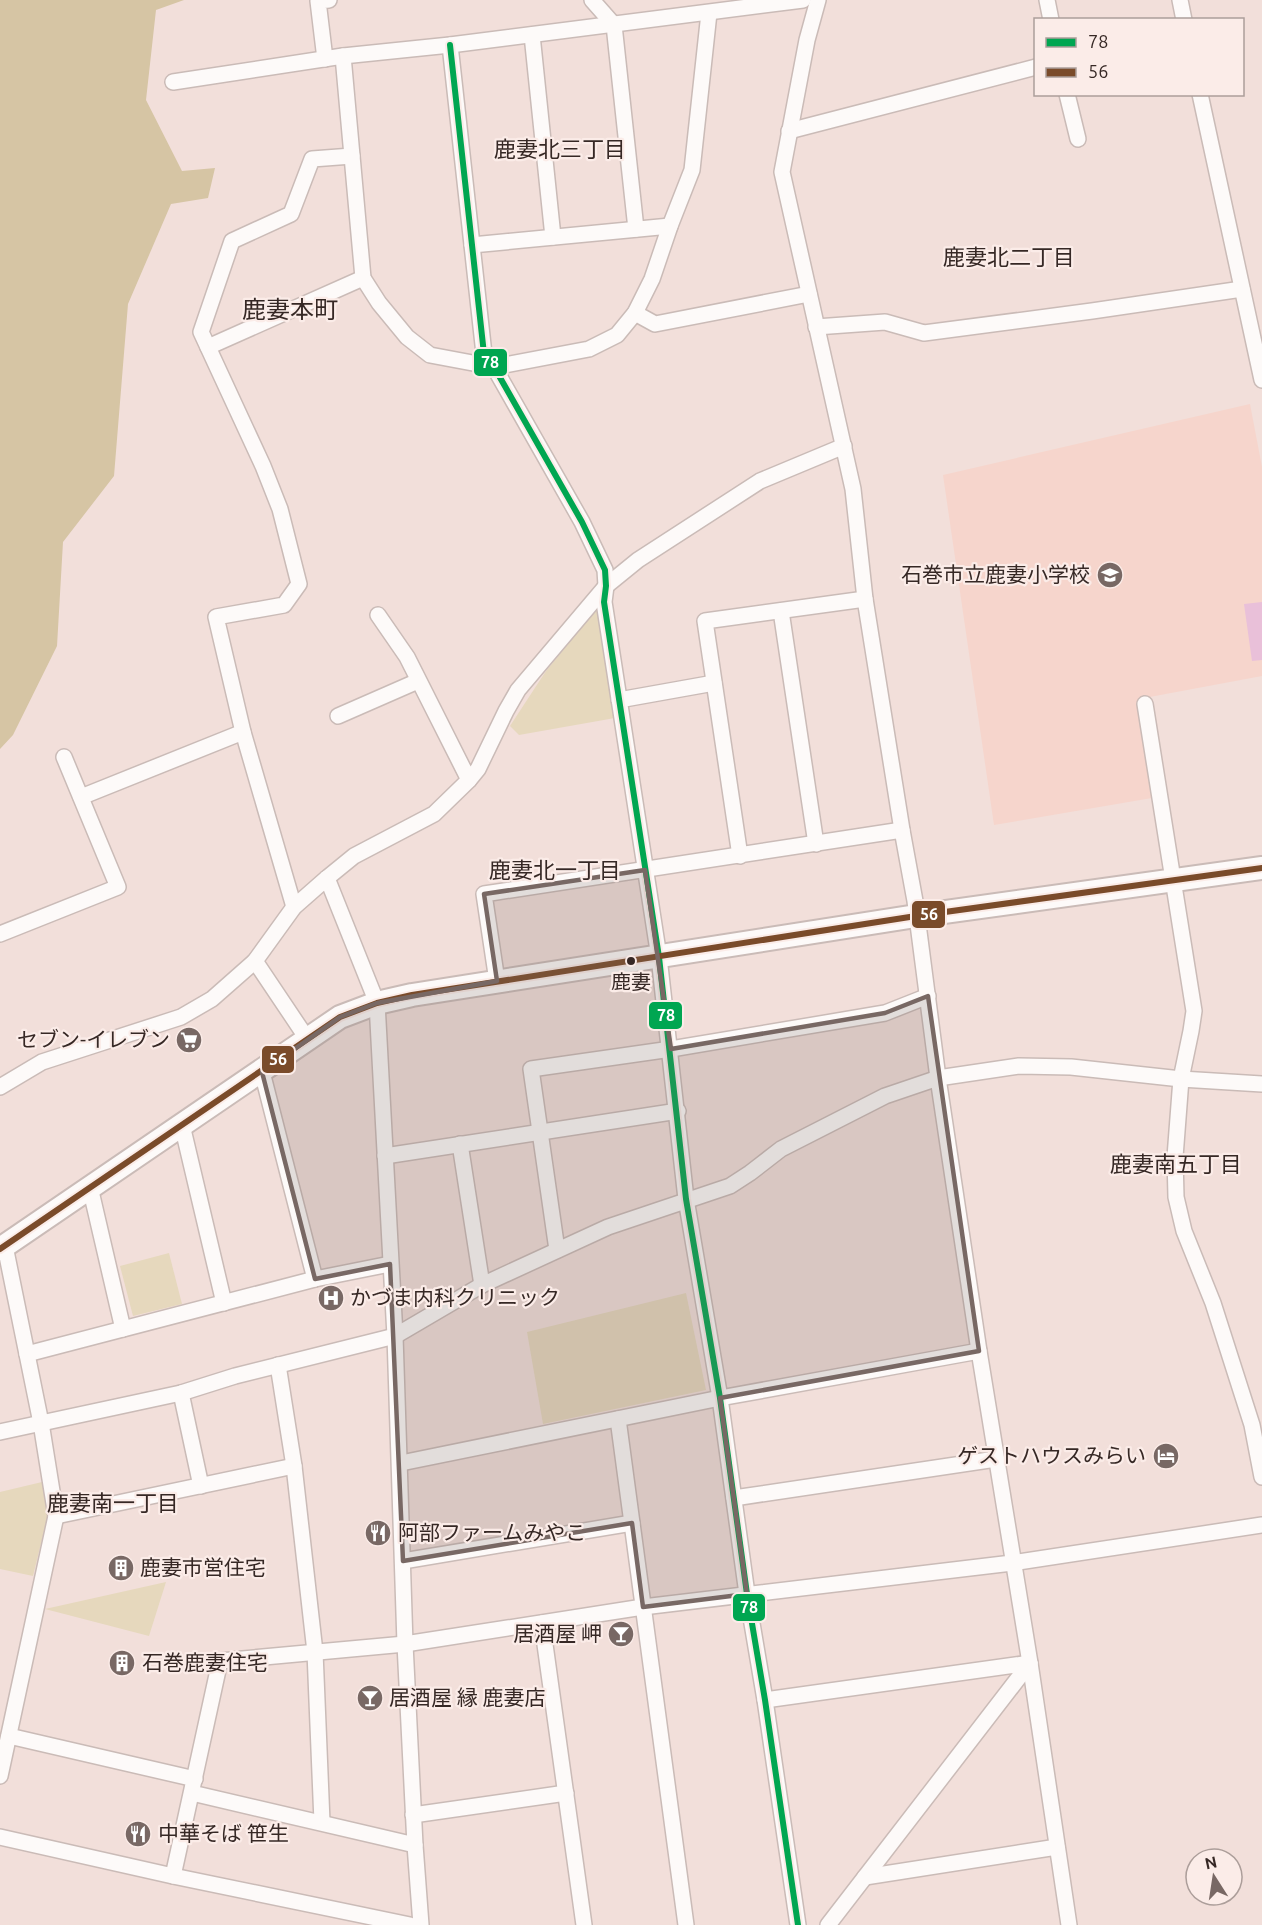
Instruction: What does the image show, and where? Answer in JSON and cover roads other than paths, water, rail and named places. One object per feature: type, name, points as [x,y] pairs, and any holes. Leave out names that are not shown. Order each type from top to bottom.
[{"type":"street","points":[[325,58],[318,1],[329,0]]},
{"type":"street","points":[[592,0],[614,25],[636,229]]},
{"type":"street","points":[[173,82],[325,58],[709,13],[730,5],[803,0]]},
{"type":"street","points":[[818,0],[807,40],[783,172],[853,489],[865,599],[916,916],[979,1351],[1030,1663],[1069,1925]]},
{"type":"street","points":[[1047,0],[1051,18]]},
{"type":"street","points":[[1180,0],[1184,18]]},
{"type":"street","points":[[343,56],[363,278],[406,337],[430,355],[494,367],[589,349],[617,335],[635,313],[652,279],[692,170],[709,13]]},
{"type":"street","points":[[532,35],[553,237]]},
{"type":"street","points":[[450,45],[484,354],[494,367],[582,522],[605,570],[604,602],[659,957],[678,1111],[686,1199],[720,1398],[747,1594],[798,1925]]},
{"type":"street","points":[[789,131],[1034,67]]},
{"type":"street","points":[[1067,96],[1078,139]]},
{"type":"street","points":[[1200,96],[1262,380]]},
{"type":"street","points":[[294,908],[243,732],[216,618],[284,605],[299,584],[280,509],[263,466],[201,332],[232,241],[291,214],[312,159],[352,156]]},
{"type":"street","points":[[472,245],[670,226]]},
{"type":"street","points":[[208,347],[363,278]]},
{"type":"street","points":[[816,327],[885,322],[924,333],[1092,312],[1242,289]]},
{"type":"street","points":[[635,313],[655,324],[809,294]]},
{"type":"street","points":[[0,1087],[42,1062],[181,1017],[212,999],[255,961],[294,908],[327,878],[354,856],[434,814],[469,780],[478,769],[518,690],[606,586],[638,560],[760,481],[844,446]]},
{"type":"street","points":[[740,856],[705,621],[865,599]]},
{"type":"street","points":[[781,611],[816,844]]},
{"type":"street","points":[[378,615],[407,657],[469,780]]},
{"type":"street","points":[[338,716],[418,681]]},
{"type":"street","points":[[619,700],[714,683]]},
{"type":"street","points":[[1145,704],[1194,1011],[1180,1079],[1175,1157],[1176,1197],[1184,1231],[1213,1303],[1252,1425],[1262,1477]]},
{"type":"street","points":[[81,797],[243,732]]},
{"type":"street","points":[[0,934],[118,888],[64,757]]},
{"type":"street","points":[[497,981],[484,894],[902,831]]},
{"type":"street","points":[[0,1776],[56,1516],[41,1423],[3,1247],[340,1017],[376,1003],[412,994],[916,916],[1262,868]]},
{"type":"street","points":[[327,878],[376,1003],[395,1336],[405,1644],[421,1925]]},
{"type":"street","points":[[255,961],[308,1040]]},
{"type":"street","points":[[557,1250],[531,1069],[671,1049],[885,1013],[928,996]]},
{"type":"street","points":[[0,1432],[181,1393],[235,1376],[395,1336],[482,1285],[608,1227],[730,1186],[781,1149],[885,1096],[938,1078],[1019,1066],[1071,1067],[1180,1079],[1262,1084]]},
{"type":"street","points":[[262,1072],[315,1279]]},
{"type":"street","points":[[385,1156],[678,1111]]},
{"type":"street","points":[[182,1125],[224,1304]]},
{"type":"street","points":[[460,1144],[482,1285]]},
{"type":"street","points":[[90,1187],[123,1329]]},
{"type":"street","points":[[27,1354],[315,1279],[390,1264]]},
{"type":"street","points":[[400,1463],[720,1398],[979,1351]]},
{"type":"street","points":[[278,1365],[294,1466],[315,1652],[322,1822]]},
{"type":"street","points":[[181,1393],[201,1486]]},
{"type":"street","points":[[618,1419],[686,1925]]},
{"type":"street","points":[[734,1498],[996,1459]]},
{"type":"street","points":[[56,1516],[294,1466]]},
{"type":"street","points":[[403,1561],[632,1523]]},
{"type":"street","points":[[174,1876],[220,1661],[405,1644],[643,1607],[1012,1563],[1262,1524]]},
{"type":"street","points":[[542,1623],[584,1925]]},
{"type":"street","points":[[765,1700],[1030,1663]]},
{"type":"street","points":[[828,1925],[1030,1663]]},
{"type":"street","points":[[9,1736],[322,1822],[415,1845]]},
{"type":"street","points":[[413,1815],[566,1793]]},
{"type":"street","points":[[0,1836],[174,1876],[410,1925]]},
{"type":"street","points":[[865,1877],[1057,1846]]},
{"type":"place","name":"石巻市立鹿妻小学校","points":[[1110,575]]},
{"type":"place","name":"鹿妻","points":[[631,961]]},
{"type":"place","name":"セブン-イレブン","points":[[189,1040]]},
{"type":"place","name":"かづま内科クリニック","points":[[331,1298]]},
{"type":"place","name":"ゲストハウスみらい","points":[[1166,1456]]},
{"type":"place","name":"阿部ファームみやこ","points":[[378,1533]]},
{"type":"place","name":"鹿妻市営住宅","points":[[121,1568]]},
{"type":"place","name":"居酒屋 岬","points":[[621,1634]]},
{"type":"place","name":"石巻鹿妻住宅","points":[[122,1663]]},
{"type":"place","name":"居酒屋 縁 鹿妻店","points":[[370,1698]]},
{"type":"place","name":"中華そば 笹生","points":[[138,1834]]},
{"type":"district","name":"鹿妻北三丁目","points":[[560,149]]},
{"type":"district","name":"鹿妻北二丁目","points":[[1009,257]]},
{"type":"district","name":"鹿妻本町","points":[[290,310]]},
{"type":"district","name":"鹿妻北一丁目","points":[[555,870]]},
{"type":"district","name":"鹿妻南五丁目","points":[[1176,1164]]},
{"type":"district","name":"鹿妻南一丁目","points":[[113,1503]]}]
